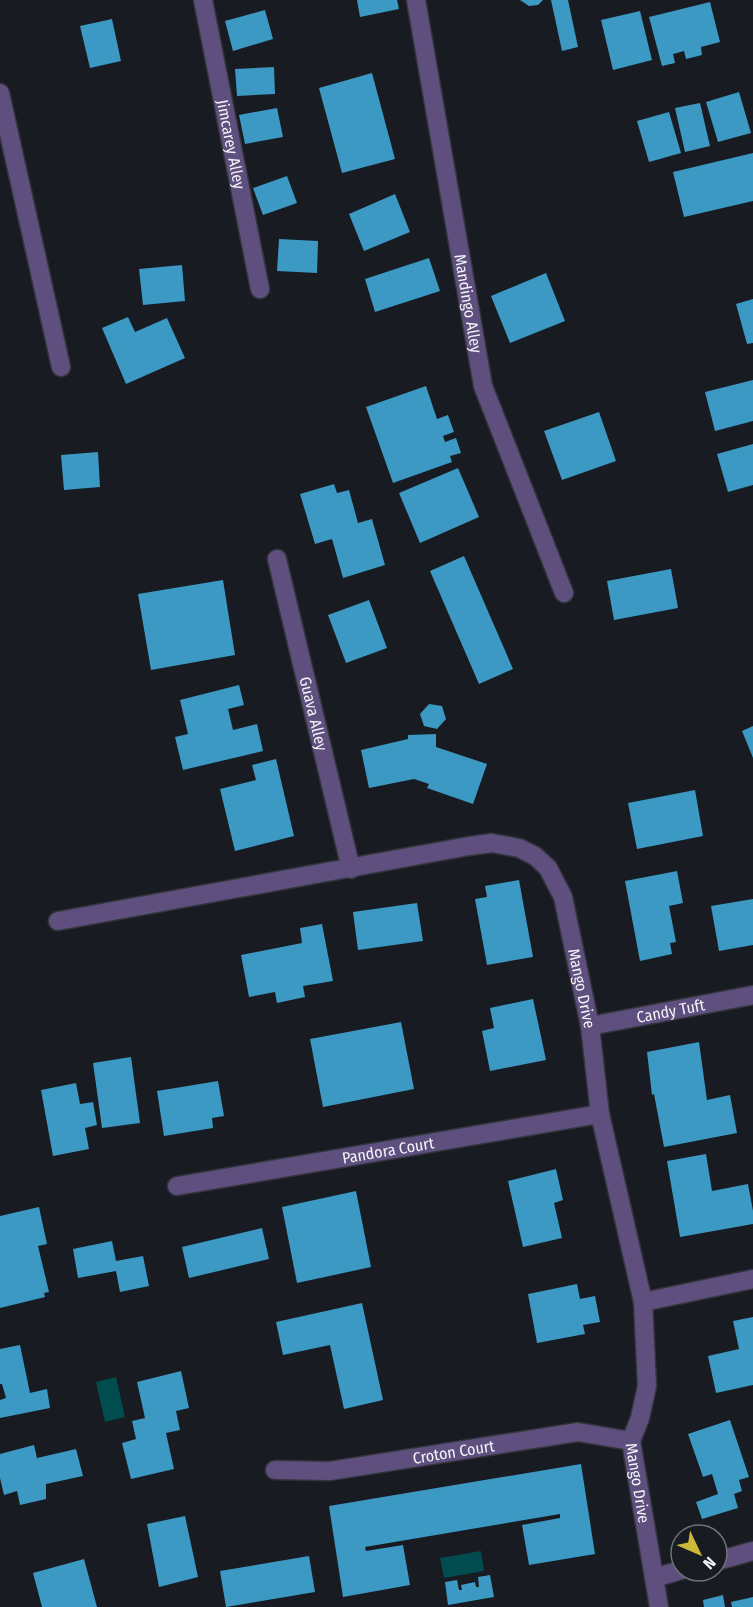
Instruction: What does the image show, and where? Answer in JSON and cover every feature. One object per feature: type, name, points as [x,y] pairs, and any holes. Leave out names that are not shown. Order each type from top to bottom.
[{"type":"street","name":"Jimcarey Alley","points":[[203,0],[260,289]]},
{"type":"street","name":"Mandingo Alley","points":[[416,0],[483,386],[564,594]]},
{"type":"street","points":[[0,93],[61,368]]},
{"type":"street","name":"Guava Alley","points":[[277,559],[351,868]]},
{"type":"street","name":"Mango Drive","points":[[58,921],[492,843],[519,848],[535,856],[548,868],[563,897],[590,1026],[600,1114],[643,1302],[647,1386],[640,1418],[631,1441],[659,1607]]},
{"type":"street","name":"Candy Tuft","points":[[590,1026],[753,995]]},
{"type":"street","name":"Pandora Court","points":[[177,1186],[600,1114]]},
{"type":"street","points":[[643,1302],[753,1279]]},
{"type":"street","name":"Croton Court","points":[[275,1470],[330,1471],[578,1432],[631,1441]]},
{"type":"street","points":[[729,1558],[753,1551]]},
{"type":"street","points":[[654,1578],[669,1574]]},
{"type":"water","points":[[116,1377],[125,1417],[105,1422],[96,1382]]},
{"type":"water","points":[[481,1551],[484,1571],[444,1578],[440,1558]]},
{"type":"building","points":[[357,0],[397,0],[399,9],[360,17]]},
{"type":"building","points":[[520,0],[543,0],[538,5],[529,6]]},
{"type":"building","points":[[551,0],[568,0],[578,47],[562,51]]},
{"type":"building","points":[[710,2],[720,42],[701,47],[702,55],[686,59],[684,51],[673,54],[675,63],[662,66],[649,17]]},
{"type":"building","points":[[265,10],[273,39],[233,51],[225,21]]},
{"type":"building","points":[[640,11],[652,60],[613,70],[601,20]]},
{"type":"building","points":[[112,19],[121,61],[90,68],[80,26]]},
{"type":"building","points":[[274,67],[275,94],[237,96],[235,69]]},
{"type":"building","points":[[372,73],[395,159],[342,173],[319,88]]},
{"type":"building","points":[[739,92],[751,133],[718,142],[706,102]]},
{"type":"building","points":[[700,103],[710,146],[685,152],[675,108]]},
{"type":"building","points":[[277,108],[283,137],[245,144],[239,115]]},
{"type":"building","points":[[669,112],[681,153],[649,162],[637,121]]},
{"type":"building","points":[[753,153],[753,201],[684,217],[673,172]]},
{"type":"building","points":[[287,176],[297,203],[263,215],[253,188]]},
{"type":"building","points":[[395,194],[410,232],[364,251],[349,214]]},
{"type":"building","points":[[279,239],[318,241],[317,273],[277,271]]},
{"type":"building","points":[[429,258],[440,291],[375,312],[365,279]]},
{"type":"building","points":[[182,265],[185,301],[143,305],[139,269]]},
{"type":"building","points":[[546,273],[565,321],[510,343],[491,296]]},
{"type":"building","points":[[753,299],[753,343],[747,344],[736,304]]},
{"type":"building","points":[[128,317],[135,332],[167,318],[185,358],[126,384],[102,328]]},
{"type":"building","points":[[753,380],[753,421],[715,431],[705,392]]},
{"type":"building","points":[[426,386],[437,419],[448,415],[454,432],[443,436],[445,442],[456,438],[461,453],[450,456],[452,462],[393,483],[366,407]]},
{"type":"building","points":[[599,412],[616,461],[562,480],[544,431]]},
{"type":"building","points":[[753,444],[753,485],[728,492],[717,454]]},
{"type":"building","points":[[98,452],[100,487],[64,490],[61,455]]},
{"type":"building","points":[[458,468],[479,517],[420,543],[399,493]]},
{"type":"building","points":[[334,484],[337,493],[349,490],[358,523],[372,519],[385,565],[343,578],[332,539],[315,544],[300,494]]},
{"type":"building","points":[[464,556],[513,669],[479,684],[430,571]]},
{"type":"building","points":[[671,569],[678,608],[614,620],[607,581]]},
{"type":"building","points":[[223,580],[235,655],[151,670],[138,594]]},
{"type":"building","points":[[369,600],[387,648],[346,663],[328,615]]},
{"type":"building","points":[[239,685],[244,705],[228,709],[233,730],[257,724],[263,751],[183,770],[175,737],[188,734],[180,700]]},
{"type":"building","points":[[429,704],[442,706],[446,719],[437,729],[424,726],[420,714]]},
{"type":"building","points":[[753,726],[753,758],[742,731]]},
{"type":"building","points":[[436,734],[436,747],[487,764],[473,804],[427,788],[429,784],[414,779],[369,788],[361,750],[408,739],[408,735]]},
{"type":"building","points":[[276,759],[294,836],[235,851],[220,789],[256,780],[252,765]]},
{"type":"building","points":[[695,790],[703,836],[637,849],[628,803]]},
{"type":"building","points":[[677,871],[683,903],[669,906],[676,942],[670,943],[672,954],[640,961],[625,881]]},
{"type":"building","points":[[519,880],[533,957],[487,965],[475,899],[487,897],[485,886]]},
{"type":"building","points":[[753,899],[753,945],[719,951],[711,906]]},
{"type":"building","points":[[417,903],[423,941],[358,950],[353,912]]},
{"type":"building","points":[[322,924],[333,981],[303,986],[305,997],[277,1003],[275,992],[249,997],[241,955],[302,943],[300,928]]},
{"type":"building","points":[[533,999],[546,1060],[490,1071],[482,1031],[494,1028],[490,1008]]},
{"type":"building","points":[[401,1022],[414,1089],[323,1107],[310,1039]]},
{"type":"building","points":[[699,1042],[707,1100],[730,1095],[737,1133],[664,1147],[654,1094],[652,1095],[647,1052]]},
{"type":"building","points":[[131,1057],[140,1123],[102,1128],[93,1063]]},
{"type":"building","points":[[218,1081],[224,1116],[212,1118],[213,1128],[164,1136],[157,1091]]},
{"type":"building","points":[[76,1083],[80,1104],[93,1102],[97,1125],[85,1128],[89,1149],[53,1156],[41,1090]]},
{"type":"building","points":[[706,1154],[712,1191],[748,1184],[753,1224],[680,1237],[667,1161]]},
{"type":"building","points":[[556,1169],[563,1200],[554,1203],[562,1238],[523,1247],[508,1181]]},
{"type":"building","points":[[356,1191],[371,1267],[297,1283],[282,1207]]},
{"type":"building","points":[[39,1207],[47,1244],[38,1246],[49,1292],[44,1293],[45,1297],[0,1308],[0,1216]]},
{"type":"building","points":[[262,1228],[269,1259],[189,1278],[182,1247]]},
{"type":"building","points":[[112,1241],[116,1261],[143,1256],[149,1286],[120,1292],[116,1271],[78,1278],[73,1249]]},
{"type":"building","points":[[577,1284],[580,1299],[595,1296],[600,1322],[583,1325],[585,1334],[537,1343],[528,1294]]},
{"type":"building","points":[[362,1303],[383,1400],[344,1409],[330,1345],[283,1355],[276,1322]]},
{"type":"building","points":[[753,1317],[753,1385],[716,1393],[708,1356],[739,1349],[733,1321]]},
{"type":"building","points":[[20,1345],[30,1393],[47,1389],[50,1408],[0,1418],[0,1400],[6,1398],[2,1384],[0,1384],[0,1349]]},
{"type":"building","points":[[181,1371],[189,1408],[176,1411],[180,1430],[166,1433],[174,1469],[131,1479],[122,1443],[136,1439],[132,1421],[145,1418],[137,1382]]},
{"type":"building","points":[[730,1420],[749,1477],[739,1480],[742,1491],[734,1494],[738,1508],[702,1519],[696,1502],[718,1494],[712,1474],[703,1477],[688,1434]]},
{"type":"building","points":[[34,1445],[37,1458],[76,1449],[83,1476],[46,1484],[46,1499],[20,1505],[17,1491],[4,1495],[0,1478],[0,1454]]},
{"type":"building","points":[[581,1464],[595,1554],[529,1565],[522,1525],[560,1518],[560,1514],[365,1547],[366,1551],[403,1545],[410,1585],[343,1597],[329,1506]]},
{"type":"building","points":[[185,1516],[198,1577],[159,1587],[147,1524]]},
{"type":"building","points":[[309,1556],[315,1592],[226,1607],[220,1571]]},
{"type":"building","points":[[84,1559],[97,1607],[42,1607],[33,1573]]},
{"type":"building","points":[[490,1575],[494,1597],[448,1605],[445,1582],[457,1580],[459,1590],[462,1590],[461,1585],[475,1582],[476,1587],[479,1587],[478,1577]]},
{"type":"building","points":[[723,1595],[725,1607],[704,1607],[703,1600]]},
{"type":"building","points":[[753,1597],[753,1607],[732,1607],[731,1602]]}]
